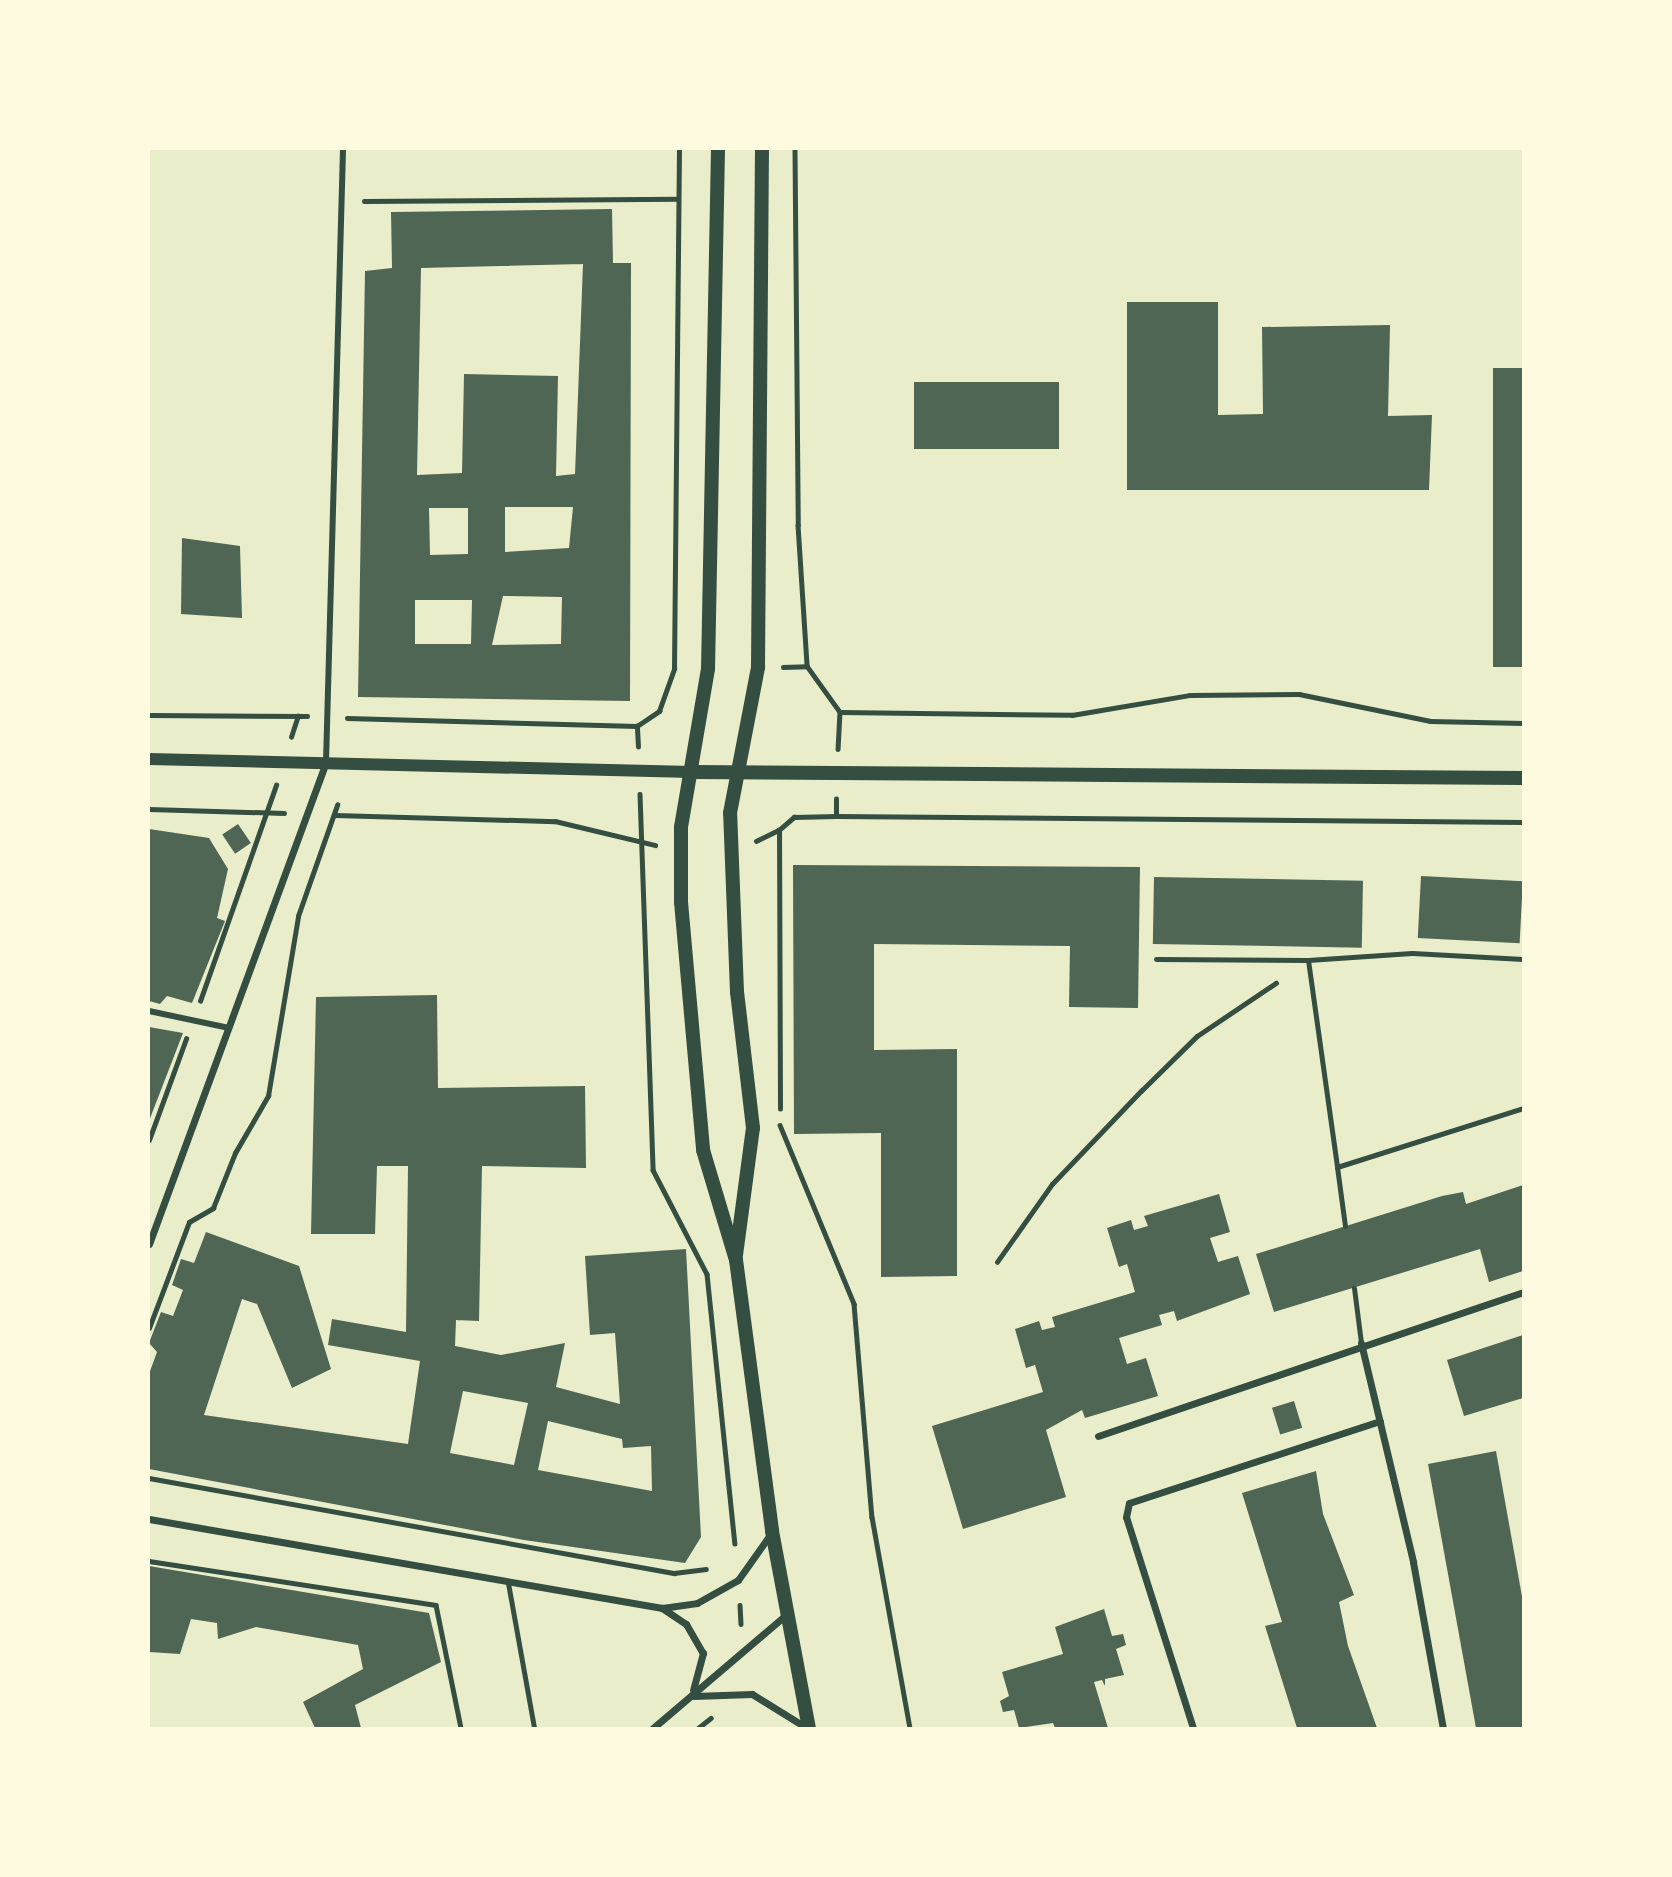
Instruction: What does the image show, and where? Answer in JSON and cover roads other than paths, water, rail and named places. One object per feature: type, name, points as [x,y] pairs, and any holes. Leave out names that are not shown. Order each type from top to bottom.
[{"type":"main road","points":[[718,149],[708,669],[680,857],[703,1150],[736,1260],[772,1531],[808,1728]]},
{"type":"main road","points":[[736,1260],[753,1128],[730,854],[737,772],[758,667],[762,149]]},
{"type":"main road","points":[[692,772],[1523,778]]},
{"type":"street","points":[[149,1244],[326,762],[330,717],[343,149]]},
{"type":"street","points":[[149,759],[692,772]]},
{"type":"street","points":[[149,1011],[229,1028]]},
{"type":"street","points":[[1098,1436],[1361,1343],[1523,1292]]},
{"type":"street","points":[[1361,1343],[1380,1421],[1443,1728]]},
{"type":"street","points":[[1193,1728],[1126,1517],[1129,1503],[1380,1421]]},
{"type":"street","points":[[149,1519],[662,1608],[696,1603],[738,1580],[772,1531]]},
{"type":"street","points":[[662,1608],[686,1624],[703,1653],[701,1677],[689,1697]]},
{"type":"street","points":[[653,1728],[744,1653],[786,1614]]},
{"type":"street","points":[[689,1697],[752,1694],[808,1728]]},
{"type":"lane","points":[[1156,959],[1308,960],[1412,953],[1523,959]]},
{"type":"lane","points":[[1308,960],[1345,1226]]},
{"type":"lane","points":[[1337,1167],[1523,1108]]},
{"type":"lane","points":[[1354,1288],[1361,1343]]},
{"type":"lane","points":[[508,1583],[534,1728]]}]
